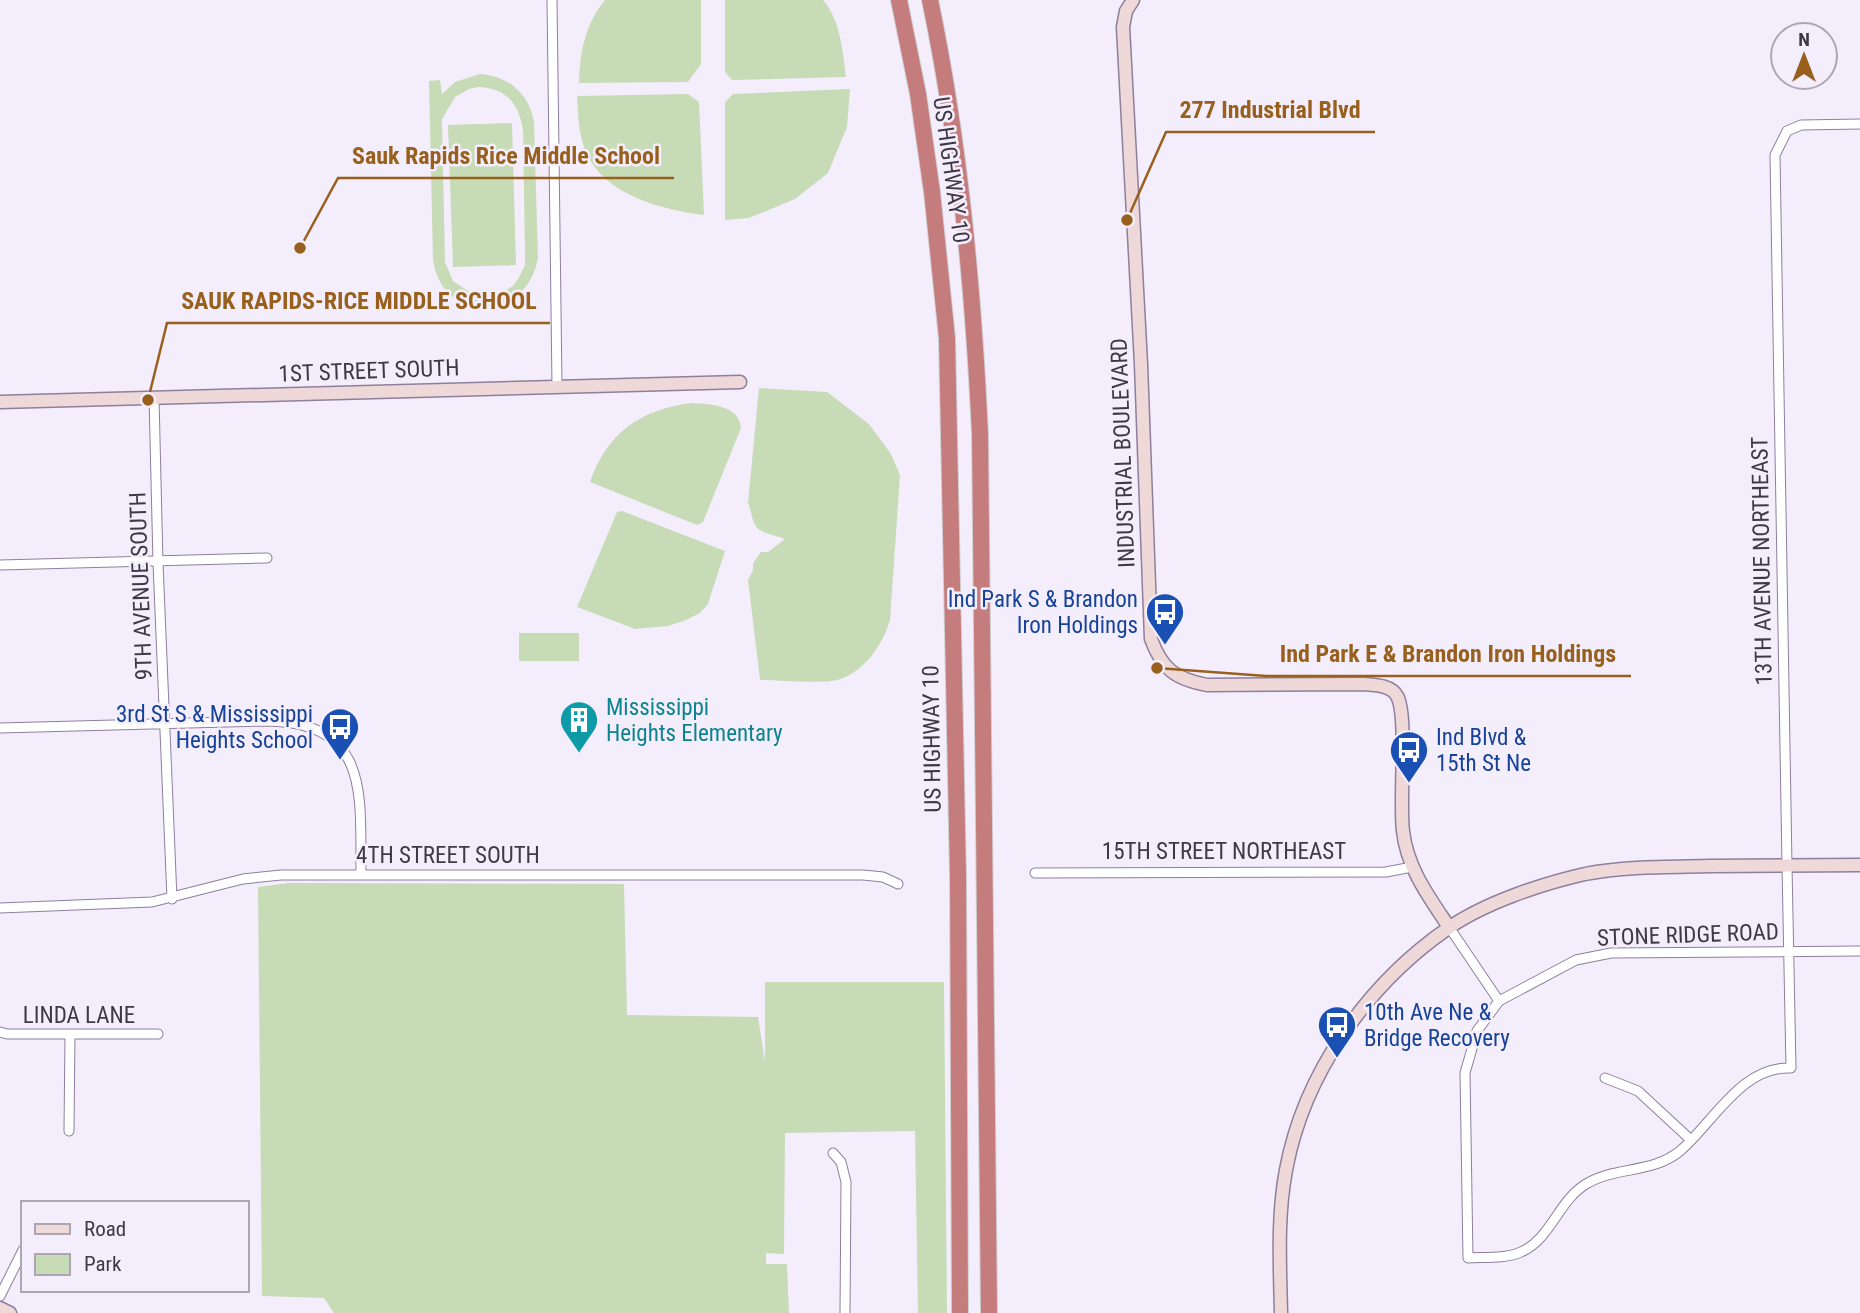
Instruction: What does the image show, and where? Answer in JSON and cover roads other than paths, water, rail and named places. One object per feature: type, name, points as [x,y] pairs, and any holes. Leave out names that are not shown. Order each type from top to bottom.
[{"type":"highway","name":"US HIGHWAY 10","points":[[899,0],[918,94],[932,192],[943,287],[948,363],[958,877],[960,1313]]},
{"type":"highway","name":"US HIGHWAY 10","points":[[930,0],[956,143],[970,266],[980,434],[989,1313]]},
{"type":"street","points":[[552,0],[557,386]]},
{"type":"street","name":"INDUSTRIAL BOULEVARD","points":[[1133,0],[1126,11],[1124,44],[1141,356],[1151,639],[1165,667],[1176,676],[1193,682],[1207,685],[1363,684],[1389,688],[1396,694],[1401,714],[1403,832],[1412,867],[1499,1001]]},
{"type":"street","name":"13TH AVENUE NORTHEAST","points":[[1691,1140],[1743,1084],[1777,1067],[1791,1068],[1775,155],[1787,131],[1801,125],[1860,124]]},
{"type":"street","name":"1ST STREET SOUTH","points":[[0,402],[740,382]]},
{"type":"street","name":"9TH AVENUE SOUTH","points":[[154,397],[172,899]]},
{"type":"street","points":[[0,565],[158,563],[267,558]]},
{"type":"street","points":[[0,728],[282,721],[311,727],[324,734],[348,758],[357,779],[360,874]]},
{"type":"street","points":[[1281,1313],[1280,1220],[1286,1169],[1314,1085],[1335,1046],[1394,971],[1449,927],[1486,908],[1552,882],[1587,874],[1651,867],[1860,864]]},
{"type":"street","name":"15TH STREET NORTHEAST","points":[[1035,873],[1386,872],[1412,867]]},
{"type":"street","name":"4TH STREET SOUTH","points":[[0,908],[121,904],[172,899],[261,876],[863,875],[883,877],[898,884]]},
{"type":"street","name":"STONE RIDGE ROAD","points":[[1691,1140],[1665,1162],[1647,1168],[1607,1174],[1587,1183],[1572,1194],[1535,1244],[1519,1253],[1468,1258],[1465,1073],[1477,1031],[1499,1001],[1576,960],[1611,953],[1860,951]]},
{"type":"street","name":"LINDA LANE","points":[[0,1032],[158,1034]]},
{"type":"street","points":[[69,1131],[70,1034]]},
{"type":"street","points":[[1605,1078],[1638,1091],[1691,1140]]},
{"type":"street","points":[[833,1153],[841,1163],[846,1182],[845,1313]]},
{"type":"street","points":[[0,1296],[21,1254]]},
{"type":"street","points":[[0,1308],[10,1313]]},
{"type":"place","name":"277 Industrial Blvd","points":[[1127,220]]},
{"type":"place","name":"Sauk Rapids Rice Middle School","points":[[300,248]]},
{"type":"place","name":"SAUK RAPIDS-RICE MIDDLE SCHOOL","points":[[148,400]]},
{"type":"place","name":"Ind Park S & Brandon Iron Holdings","points":[[1165,646]]},
{"type":"place","name":"Ind Park E & Brandon Iron Holdings","points":[[1157,668]]},
{"type":"place","name":"Mississippi Heights Elementary","points":[[579,754]]},
{"type":"place","name":"3rd St S & Mississippi Heights School","points":[[340,761]]},
{"type":"place","name":"Ind Blvd & 15th St Ne","points":[[1409,784]]},
{"type":"place","name":"10th Ave Ne & Bridge Recovery","points":[[1337,1059]]}]
